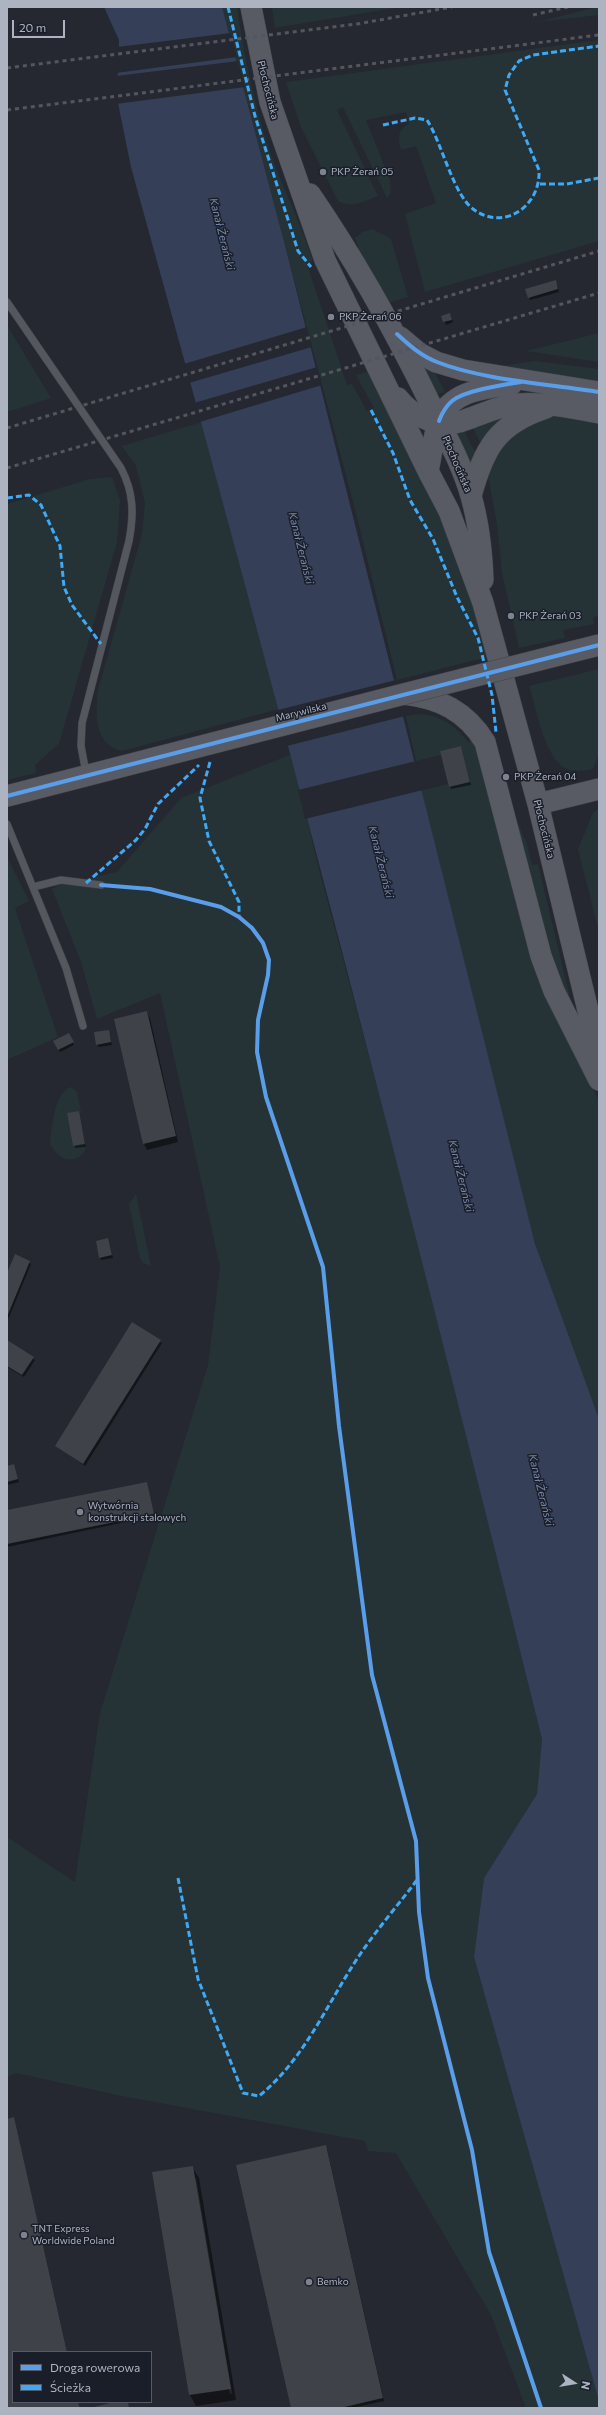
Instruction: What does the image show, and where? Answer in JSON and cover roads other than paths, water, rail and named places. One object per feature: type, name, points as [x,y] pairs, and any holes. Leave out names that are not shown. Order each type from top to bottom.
[{"type":"main road","name":"Płochocińska","points":[[250,7],[270,102],[325,260],[428,471],[449,510],[484,603],[538,804],[598,1052]]},
{"type":"main road","name":"Płochocińska","points":[[295,172],[332,226],[397,334],[439,421],[471,496],[480,536],[484,603]]},
{"type":"main road","points":[[397,334],[419,353],[436,362],[464,370],[599,392]]},
{"type":"main road","points":[[385,381],[411,412],[420,417],[451,423],[464,421],[485,411],[518,404],[551,406],[599,413]]},
{"type":"main road","points":[[428,471],[439,421],[444,409],[453,400],[486,388],[528,381]]},
{"type":"main road","points":[[471,496],[482,460],[497,436],[519,419],[551,406]]},
{"type":"main road","name":"Marywilska","points":[[7,796],[404,694],[599,646]]},
{"type":"main road","points":[[404,694],[426,697],[449,706],[462,714],[478,731],[489,755],[520,880],[541,956],[554,991],[599,1080]]},
{"type":"main road","points":[[538,804],[599,789]]},
{"type":"lane","points":[[7,302],[121,468],[132,495],[133,520],[129,541],[82,723],[81,746],[86,775]]},
{"type":"lane","points":[[7,824],[66,968],[83,1026]]},
{"type":"lane","points":[[33,887],[61,880],[101,885]]},
{"type":"water","name":"Kanał Żerański","points":[[104,7],[222,7],[287,253],[535,1244],[599,1419],[599,2401],[474,1957],[484,1878],[537,1794],[542,1739],[342,952],[238,559],[131,167],[117,98],[119,40]]},
{"type":"railway","points":[[7,68],[357,24],[452,7]]},
{"type":"railway","points":[[533,15],[568,7]]},
{"type":"railway","points":[[7,110],[599,35]]},
{"type":"railway","points":[[7,428],[599,251]]},
{"type":"railway","points":[[7,468],[599,293]]},
{"type":"place","name":"PKP Żerań 05","points":[[323,172]]},
{"type":"place","name":"PKP Żerań 06","points":[[331,317]]},
{"type":"place","name":"PKP Żerań 03","points":[[511,616]]},
{"type":"place","name":"PKP Żerań 04","points":[[506,777]]},
{"type":"place","name":"Wytwórnia konstrukcji stalowych","points":[[80,1512]]},
{"type":"place","name":"TNT Express Worldwide Poland","points":[[24,2235]]},
{"type":"place","name":"Bemko","points":[[309,2282]]}]
